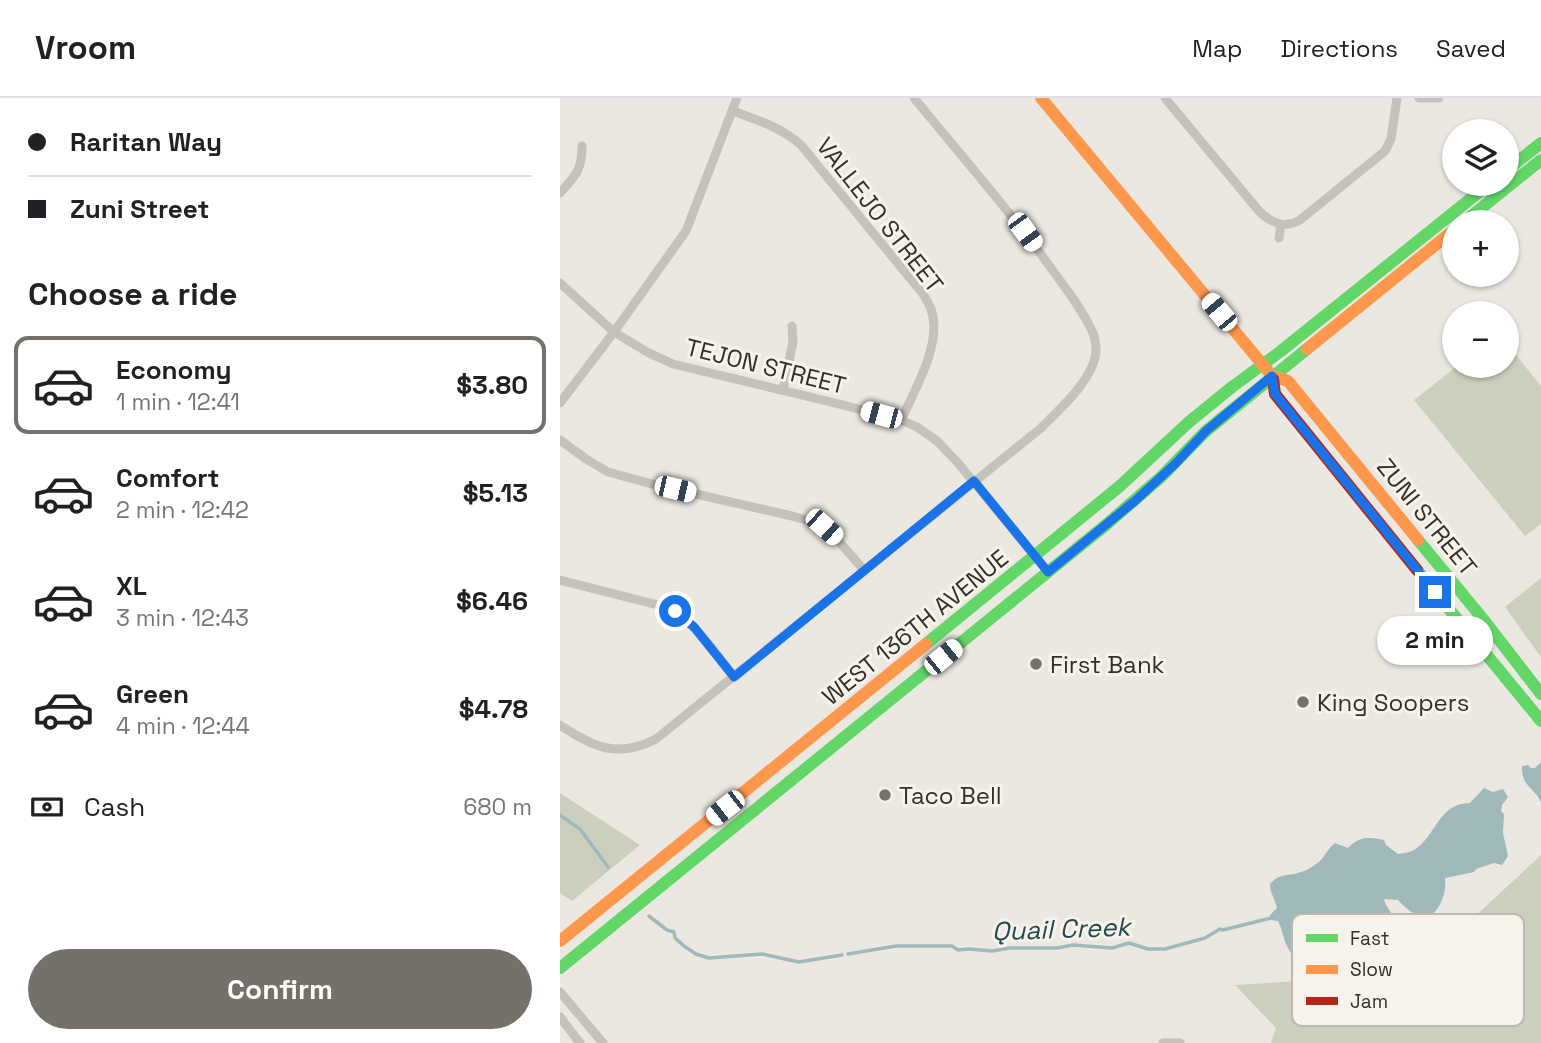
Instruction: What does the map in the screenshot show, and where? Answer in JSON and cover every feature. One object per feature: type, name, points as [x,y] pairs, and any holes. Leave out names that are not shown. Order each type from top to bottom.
[{"type":"main road","name":"ZUNI STREET","points":[[1041,98],[1262,365],[1272,376],[1288,381],[1541,694]]},
{"type":"main road","points":[[1477,210],[1523,166],[1541,143]]},
{"type":"main road","points":[[1519,167],[1541,160]]},
{"type":"main road","name":"WEST 136TH AVENUE","points":[[560,941],[1120,486],[1189,422],[1474,196]]},
{"type":"main road","name":"WEST 136TH AVENUE","points":[[560,968],[1136,500],[1206,431],[1442,240]]},
{"type":"main road","name":"ZUNI STREET","points":[[1272,376],[1275,394],[1541,721]]},
{"type":"street","points":[[560,403],[686,231],[737,98]]},
{"type":"street","points":[[560,725],[600,748],[620,749],[647,744],[656,739],[1041,428],[1087,377],[1096,354],[1093,332],[1018,224],[914,98]]},
{"type":"street","points":[[1164,98],[1259,211],[1266,218],[1281,224],[1300,220],[1385,151],[1391,139],[1397,98]]},
{"type":"street","points":[[1419,98],[1439,98]]},
{"type":"street","name":"VALLEJO STREET","points":[[733,111],[770,125],[801,145],[927,301],[933,317],[933,341],[927,362],[901,420]]},
{"type":"street","points":[[560,193],[580,169],[582,146]]},
{"type":"street","points":[[1279,238],[1281,224]]},
{"type":"street","name":"TEJON STREET","points":[[560,283],[614,332],[673,364],[901,420],[917,427],[937,441],[958,463],[1048,572]]},
{"type":"street","points":[[783,390],[793,342],[792,326]]},
{"type":"street","points":[[560,440],[608,472],[820,524],[864,570]]},
{"type":"street","points":[[560,580],[675,611],[694,627],[734,677]]},
{"type":"street","points":[[560,992],[603,1043]]},
{"type":"street","points":[[560,1017],[580,1043]]},
{"type":"street","points":[[1163,1043],[1181,1043]]},
{"type":"green space","points":[[1519,359],[1541,386],[1541,524],[1525,536],[1414,400],[1442,378],[1519,378]]},
{"type":"green space","points":[[1541,578],[1541,657],[1505,607]]},
{"type":"green space","points":[[560,793],[640,845],[572,901],[560,893]]},
{"type":"green space","points":[[1541,855],[1541,1043],[1271,1043],[1276,1028],[1235,985],[1292,982],[1292,1026],[1524,1026],[1524,914],[1477,914]]},
{"type":"water","points":[[1541,762],[1541,802],[1525,782],[1522,766],[1535,768]]},
{"type":"water","points":[[1484,788],[1493,792],[1503,789],[1508,797],[1501,811],[1504,814],[1503,833],[1508,856],[1502,865],[1494,863],[1474,872],[1445,878],[1442,901],[1432,914],[1415,914],[1398,900],[1384,899],[1391,914],[1292,914],[1292,953],[1278,921],[1271,920],[1270,915],[1277,908],[1270,887],[1274,880],[1311,868],[1335,843],[1348,848],[1360,839],[1374,838],[1384,840],[1386,845],[1398,854],[1412,851],[1428,837],[1444,814],[1459,804],[1470,803]]},
{"type":"waterway","name":"Quail Creek","points":[[560,815],[580,829],[608,867]]},
{"type":"waterway","name":"Quail Creek","points":[[649,916],[674,932],[675,938],[684,946],[709,958],[762,954],[799,962],[842,955]]},
{"type":"waterway","name":"Quail Creek","points":[[848,954],[896,946],[952,946],[958,950],[992,951],[1073,945],[1112,948],[1129,943],[1148,949],[1165,949],[1205,938],[1220,929],[1271,918]]},
{"type":"traffic: fast","points":[[1519,160],[1541,143]]},
{"type":"traffic: fast","points":[[1479,210],[1541,160]]},
{"type":"traffic: fast","points":[[926,644],[1120,486],[1189,422],[1474,196]]},
{"type":"traffic: fast","points":[[560,968],[1107,524],[1161,477],[1206,431],[1307,349]]},
{"type":"traffic: fast","points":[[1418,540],[1541,694]]},
{"type":"traffic: fast","points":[[1417,570],[1541,721]]},
{"type":"traffic: slow","points":[[1041,98],[1273,379]]},
{"type":"traffic: slow","points":[[1307,349],[1442,240]]},
{"type":"traffic: slow","points":[[1272,376],[1288,381],[1418,540]]},
{"type":"traffic: slow","points":[[560,941],[926,644]]},
{"type":"traffic: jam","points":[[1273,379],[1275,394],[1417,570]]},
{"type":"place","name":"First Bank","points":[[1036,664]]},
{"type":"place","name":"King Soopers","points":[[1303,702]]},
{"type":"place","name":"Taco Bell","points":[[885,795]]},
{"type":"route","points":[[675,611],[694,627],[734,677],[974,481],[1048,572],[1136,500],[1206,431],[1272,376],[1275,394],[1435,592]]}]
